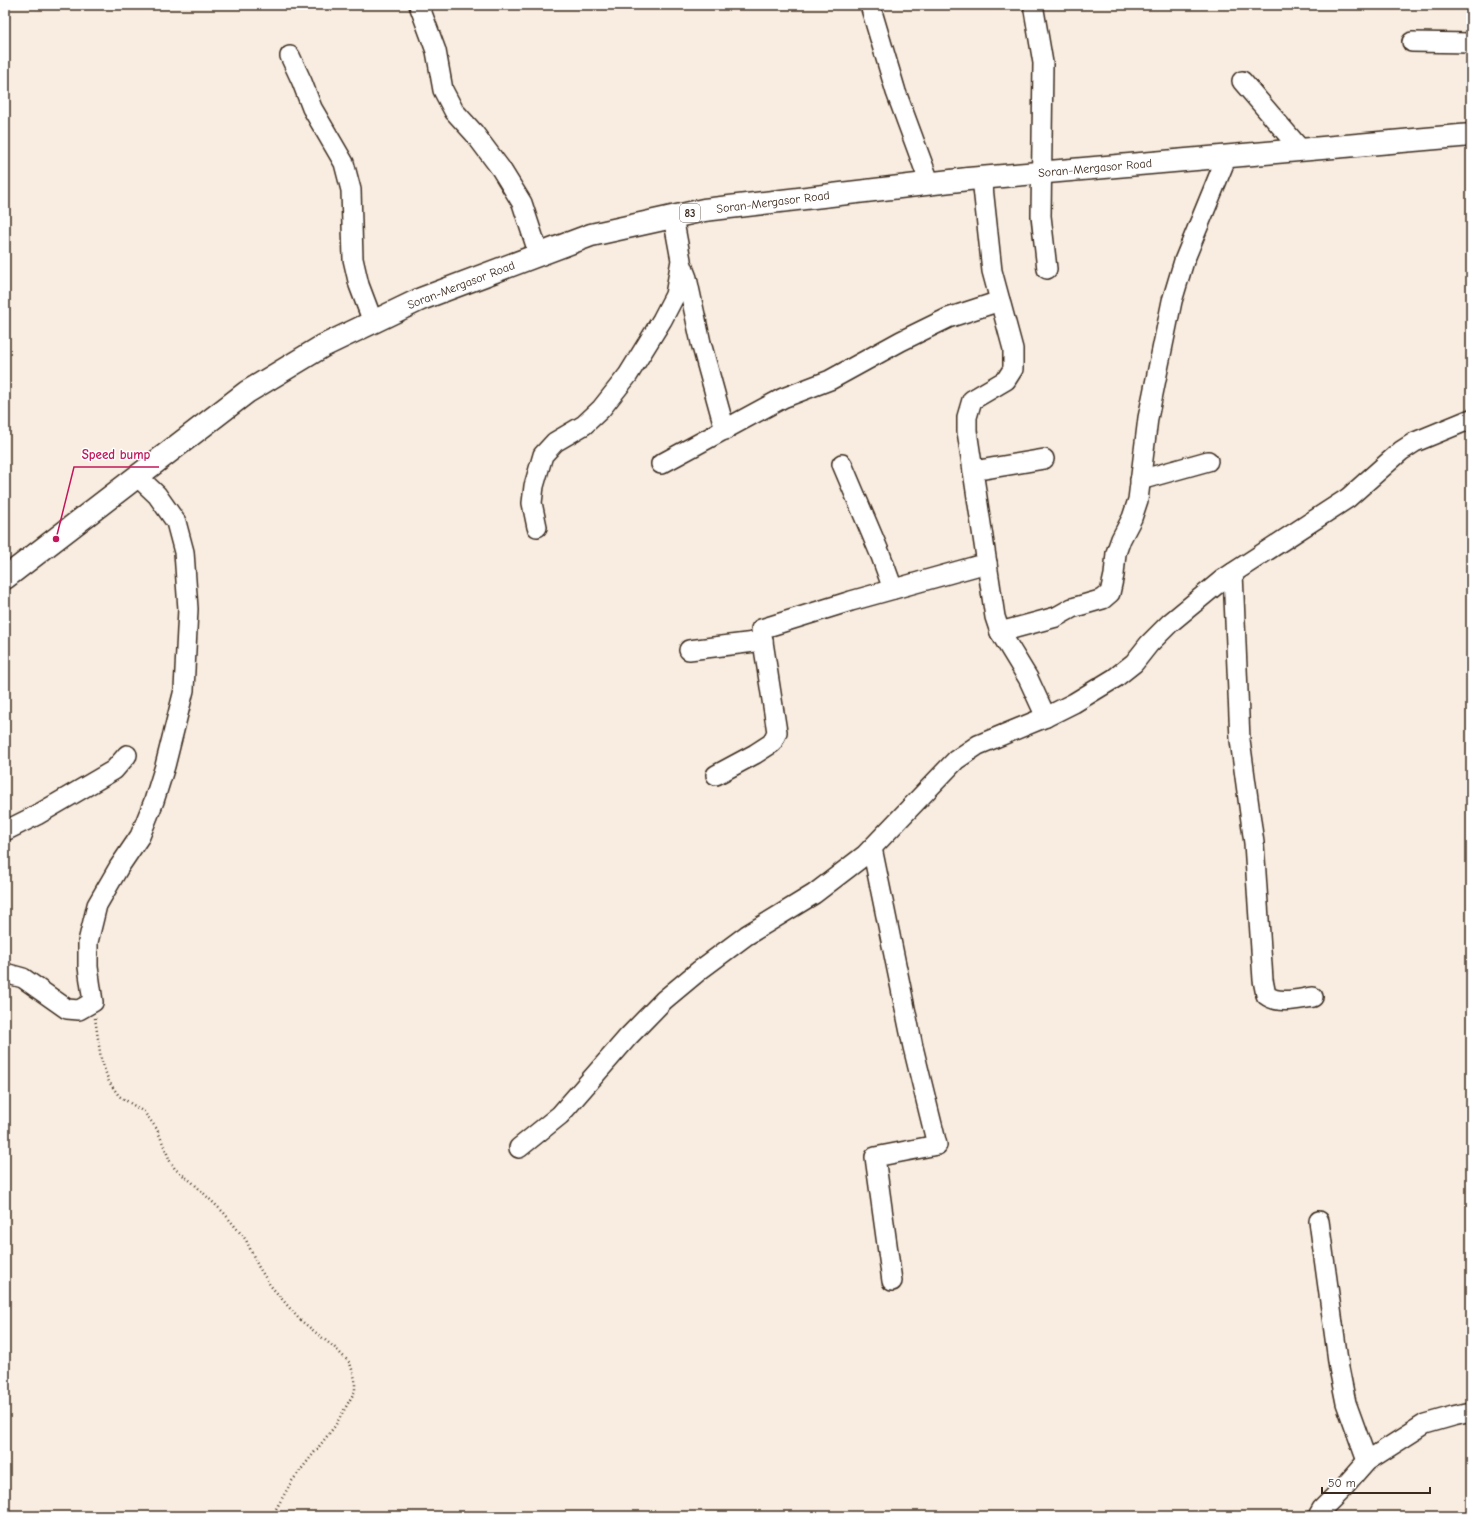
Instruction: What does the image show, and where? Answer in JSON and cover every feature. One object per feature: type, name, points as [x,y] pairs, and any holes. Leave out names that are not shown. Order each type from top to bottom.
[{"type":"main road","name":"Soran-Mergasor Road","points":[[5,578],[247,392],[323,346],[421,299],[591,236],[704,210],[982,178],[1471,135]]},
{"type":"street","points":[[419,5],[436,51],[443,90],[454,112],[474,133],[501,169],[522,203],[540,255]]},
{"type":"street","points":[[870,5],[896,92],[930,184]]},
{"type":"street","points":[[1034,10],[1043,63],[1041,216],[1047,269]]},
{"type":"street","points":[[1412,42],[1471,44]]},
{"type":"street","points":[[290,56],[312,108],[344,163],[351,190],[353,259],[359,285],[373,322]]},
{"type":"street","points":[[1242,81],[1301,150]]},
{"type":"street","points":[[1000,632],[1056,617],[1072,608],[1103,599],[1110,592],[1114,574],[1116,553],[1121,538],[1132,518],[1138,500],[1148,418],[1172,301],[1184,261],[1227,156]]},
{"type":"street","points":[[982,178],[992,271],[1013,349],[1013,370],[1006,380],[972,400],[967,417],[967,424],[987,563],[1000,632],[1028,678],[1046,717]]},
{"type":"street","points":[[673,217],[681,260],[687,278],[702,350],[725,430]]},
{"type":"street","points":[[537,527],[532,503],[534,486],[543,455],[555,442],[584,424],[601,409],[628,375],[662,320],[675,295],[681,260]]},
{"type":"street","points":[[661,464],[783,398],[830,380],[901,341],[948,318],[1000,301]]},
{"type":"street","points":[[519,1148],[560,1115],[628,1037],[664,1000],[700,970],[747,935],[814,894],[865,855],[956,760],[978,745],[1046,717],[1074,703],[1115,678],[1134,663],[1148,644],[1170,623],[1222,580],[1348,498],[1401,451],[1415,442],[1471,419]]},
{"type":"street","points":[[973,471],[1044,459]]},
{"type":"street","points":[[1140,480],[1208,461]]},
{"type":"street","points":[[842,464],[881,556],[893,589]]},
{"type":"street","points":[[5,973],[23,978],[67,1009],[79,1010],[93,1002],[88,967],[88,942],[97,905],[119,866],[140,836],[154,801],[165,766],[184,690],[188,609],[184,552],[176,522],[157,495],[138,476]]},
{"type":"street","points":[[716,775],[772,743],[777,732],[761,629],[893,589],[987,563]]},
{"type":"street","points":[[1233,573],[1240,740],[1254,843],[1263,980],[1266,995],[1271,999],[1279,1001],[1313,997]]},
{"type":"street","points":[[688,650],[763,641]]},
{"type":"street","points":[[5,831],[37,815],[114,770],[126,756]]},
{"type":"street","points":[[872,848],[913,1047],[937,1145],[875,1157],[892,1281]]},
{"type":"street","points":[[1319,1221],[1339,1368],[1346,1403],[1367,1461]]},
{"type":"street","points":[[1318,1516],[1322,1508],[1346,1486],[1367,1461],[1425,1424],[1471,1412]]},
{"type":"path","points":[[93,1002],[101,1059],[109,1082],[120,1096],[144,1112],[157,1129],[170,1161],[175,1169],[192,1182],[224,1213],[246,1240],[258,1266],[270,1285],[299,1319],[335,1348],[350,1363],[355,1379],[355,1391],[335,1426],[292,1481],[272,1516]]},
{"type":"place","name":"Speed bump","points":[[56,539]]}]
